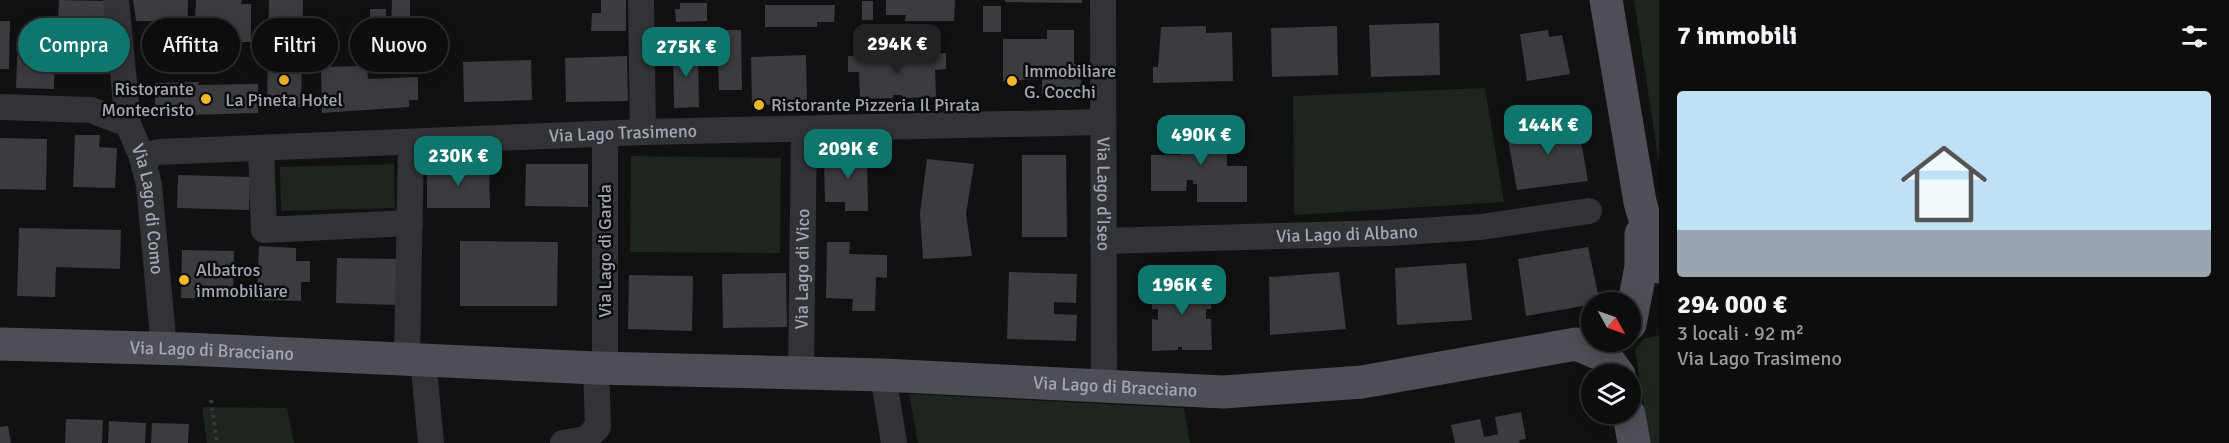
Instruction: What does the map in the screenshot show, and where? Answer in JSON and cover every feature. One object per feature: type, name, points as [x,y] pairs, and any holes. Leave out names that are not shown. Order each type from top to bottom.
[{"type":"main road","points":[[1606,0],[1640,202],[1659,267]]},
{"type":"main road","points":[[1636,292],[1641,267],[1640,202]]},
{"type":"main road","points":[[1641,322],[1648,318],[1659,319]]},
{"type":"main road","name":"Via Lago di Bracciano","points":[[0,344],[164,348],[601,368],[883,375],[1223,392],[1286,390],[1362,382],[1437,371],[1576,344],[1605,356],[1612,364]]},
{"type":"main road","points":[[1631,424],[1634,443]]},
{"type":"street","name":"Via Lago di Como","points":[[116,0],[128,124],[142,157],[151,202],[164,348]]},
{"type":"street","points":[[641,0],[643,132]]},
{"type":"street","name":"Via Lago d'Iseo","points":[[1103,0],[1104,386]]},
{"type":"street","points":[[0,107],[91,110],[128,124]]},
{"type":"street","name":"Via Lago Trasimeno","points":[[142,157],[159,152],[643,132],[1103,122]]},
{"type":"street","name":"Via Lago di Vico","points":[[801,373],[804,129]]},
{"type":"street","name":"Via Lago di Garda","points":[[601,368],[605,134]]},
{"type":"street","points":[[411,142],[410,223],[415,359],[431,443]]},
{"type":"street","points":[[261,148],[264,230],[410,223]]},
{"type":"street","name":"Via Lago di Albano","points":[[1103,241],[1388,233],[1481,227],[1589,211]]},
{"type":"street","points":[[563,443],[586,439],[598,428],[601,368]]},
{"type":"street","points":[[883,375],[894,443]]},
{"type":"path","points":[[211,399],[217,443]]},
{"type":"shaded area","points":[[1634,0],[1659,0],[1659,163]]},
{"type":"shaded area","points":[[1485,88],[1504,202],[1294,215],[1293,96]]},
{"type":"shaded area","points":[[631,156],[781,158],[780,253],[630,252]]},
{"type":"shaded area","points":[[394,164],[395,208],[281,211],[280,167]]},
{"type":"shaded area","points":[[1659,335],[1659,443],[1650,443],[1641,387],[1641,364],[1637,364],[1635,352],[1641,352],[1643,339]]},
{"type":"shaded area","points":[[909,394],[1184,408],[1190,443],[918,443]]},
{"type":"shaded area","points":[[202,407],[287,408],[294,443],[207,443]]},
{"type":"building","points":[[59,0],[106,1],[105,18],[58,18]]},
{"type":"building","points":[[133,0],[188,0],[188,18],[142,18],[142,21],[136,21]]},
{"type":"building","points":[[196,0],[242,0],[241,4],[251,4],[251,42],[240,42],[240,18],[195,18]]},
{"type":"building","points":[[269,0],[303,0],[303,18],[269,18]]},
{"type":"building","points":[[392,0],[410,0],[410,18],[392,18]]},
{"type":"building","points":[[601,0],[626,0],[626,31],[591,31],[592,13],[601,13]]},
{"type":"building","points":[[886,0],[955,0],[954,21],[905,21],[906,15],[886,15]]},
{"type":"building","points":[[1005,0],[1082,0],[1082,3],[1005,2]]},
{"type":"building","points":[[862,1],[873,1],[873,20],[862,20]]},
{"type":"building","points":[[680,3],[707,3],[707,21],[676,22],[675,9],[680,9]]},
{"type":"building","points":[[765,5],[835,5],[834,22],[817,22],[817,27],[765,27]]},
{"type":"building","points":[[983,6],[1001,6],[1001,32],[983,32]]},
{"type":"building","points":[[370,9],[386,9],[386,18],[370,18]]},
{"type":"building","points":[[0,21],[10,21],[9,69],[0,69]]},
{"type":"building","points":[[1439,23],[1440,75],[1371,77],[1369,25]]},
{"type":"building","points":[[1206,26],[1206,33],[1232,32],[1233,81],[1153,83],[1153,67],[1158,67],[1161,27]]},
{"type":"building","points":[[1337,26],[1338,75],[1272,77],[1271,28]]},
{"type":"building","points":[[717,30],[741,30],[742,90],[719,90]]},
{"type":"building","points":[[1047,30],[1074,30],[1074,64],[1081,64],[1081,94],[1042,94],[1042,79],[1003,81],[1003,39],[1047,39]]},
{"type":"building","points":[[1548,30],[1549,37],[1562,35],[1570,74],[1527,81],[1520,34]]},
{"type":"building","points":[[18,40],[18,72],[54,72],[54,89],[16,88]]},
{"type":"building","points":[[698,47],[699,107],[674,108],[673,48]]},
{"type":"building","points":[[946,53],[946,69],[935,70],[936,97],[902,98],[902,95],[893,95],[893,98],[860,99],[859,72],[848,72],[848,56]]},
{"type":"building","points":[[806,55],[807,104],[752,105],[751,57]]},
{"type":"building","points":[[627,56],[628,101],[566,102],[565,58]]},
{"type":"building","points":[[531,60],[532,100],[464,102],[463,62]]},
{"type":"building","points":[[350,66],[350,72],[367,72],[368,79],[418,77],[418,100],[409,100],[409,107],[322,113],[321,72],[338,72],[338,67]]},
{"type":"building","points":[[268,72],[302,72],[301,107],[267,107]]},
{"type":"building","name":"Ristorante Montecristo","points":[[199,82],[198,85],[258,84],[258,113],[155,116],[155,83]]},
{"type":"building","points":[[1577,118],[1588,181],[1517,190],[1507,134]]},
{"type":"building","points":[[1181,121],[1227,122],[1227,166],[1247,166],[1247,202],[1197,202],[1197,184],[1193,184],[1193,180],[1187,180],[1186,191],[1151,191],[1151,155],[1181,155]]},
{"type":"building","points":[[75,135],[100,135],[99,147],[117,148],[115,188],[73,187]]},
{"type":"building","points":[[0,138],[47,139],[46,190],[0,189]]},
{"type":"building","points":[[867,148],[868,211],[845,211],[845,202],[825,202],[824,159],[843,159],[842,149]]},
{"type":"building","points":[[1022,155],[1066,155],[1067,237],[1022,237]]},
{"type":"building","points":[[927,159],[974,164],[966,214],[972,256],[923,259],[920,213]]},
{"type":"building","points":[[526,164],[588,164],[588,207],[525,206]]},
{"type":"building","points":[[427,166],[489,166],[490,208],[427,208]]},
{"type":"building","points":[[178,175],[250,177],[249,210],[177,208]]},
{"type":"building","points":[[19,228],[121,230],[120,269],[56,267],[55,297],[17,296]]},
{"type":"building","points":[[460,241],[558,242],[557,306],[460,306]]},
{"type":"building","points":[[827,242],[850,242],[849,254],[887,255],[887,278],[876,277],[875,311],[852,311],[853,299],[826,298]]},
{"type":"building","points":[[259,246],[296,248],[296,261],[310,261],[310,282],[301,282],[301,301],[257,300]]},
{"type":"building","points":[[1588,247],[1598,292],[1581,292],[1581,306],[1526,316],[1518,259]]},
{"type":"building","points":[[182,250],[234,251],[233,290],[216,290],[216,299],[181,298]]},
{"type":"building","points":[[337,258],[399,259],[398,305],[336,303]]},
{"type":"building","points":[[1466,263],[1472,320],[1397,325],[1395,268]]},
{"type":"building","points":[[1009,272],[1077,274],[1076,303],[1054,302],[1054,314],[1077,315],[1076,341],[1007,339]]},
{"type":"building","points":[[1339,272],[1346,329],[1270,335],[1269,277]]},
{"type":"building","points":[[786,273],[787,327],[723,328],[722,274]]},
{"type":"building","points":[[629,275],[693,276],[692,331],[628,329]]},
{"type":"building","points":[[1178,281],[1178,285],[1181,285],[1181,281],[1211,281],[1211,309],[1206,309],[1206,319],[1211,319],[1212,350],[1182,350],[1182,347],[1178,347],[1178,350],[1152,351],[1152,319],[1158,320],[1158,309],[1152,309],[1152,282]]},
{"type":"building","points":[[1521,412],[1526,439],[1519,440],[1520,443],[1455,443],[1451,425],[1480,419],[1484,437],[1498,434],[1495,417]]},
{"type":"building","points":[[66,419],[103,420],[102,443],[65,443]]},
{"type":"building","points":[[109,421],[146,423],[145,443],[108,443]]},
{"type":"building","points":[[152,423],[189,424],[188,443],[151,443]]},
{"type":"building","points":[[8,426],[11,443],[0,443],[0,427]]},
{"type":"place","name":"La Pineta Hotel","points":[[284,80]]},
{"type":"place","name":"Immobiliare G. Cocchi","points":[[1012,81]]},
{"type":"place","name":"Ristorante Montecristo","points":[[206,99]]},
{"type":"place","name":"Ristorante Pizzeria Il Pirata","points":[[759,105]]},
{"type":"place","name":"Albatros immobiliare","points":[[184,280]]}]
